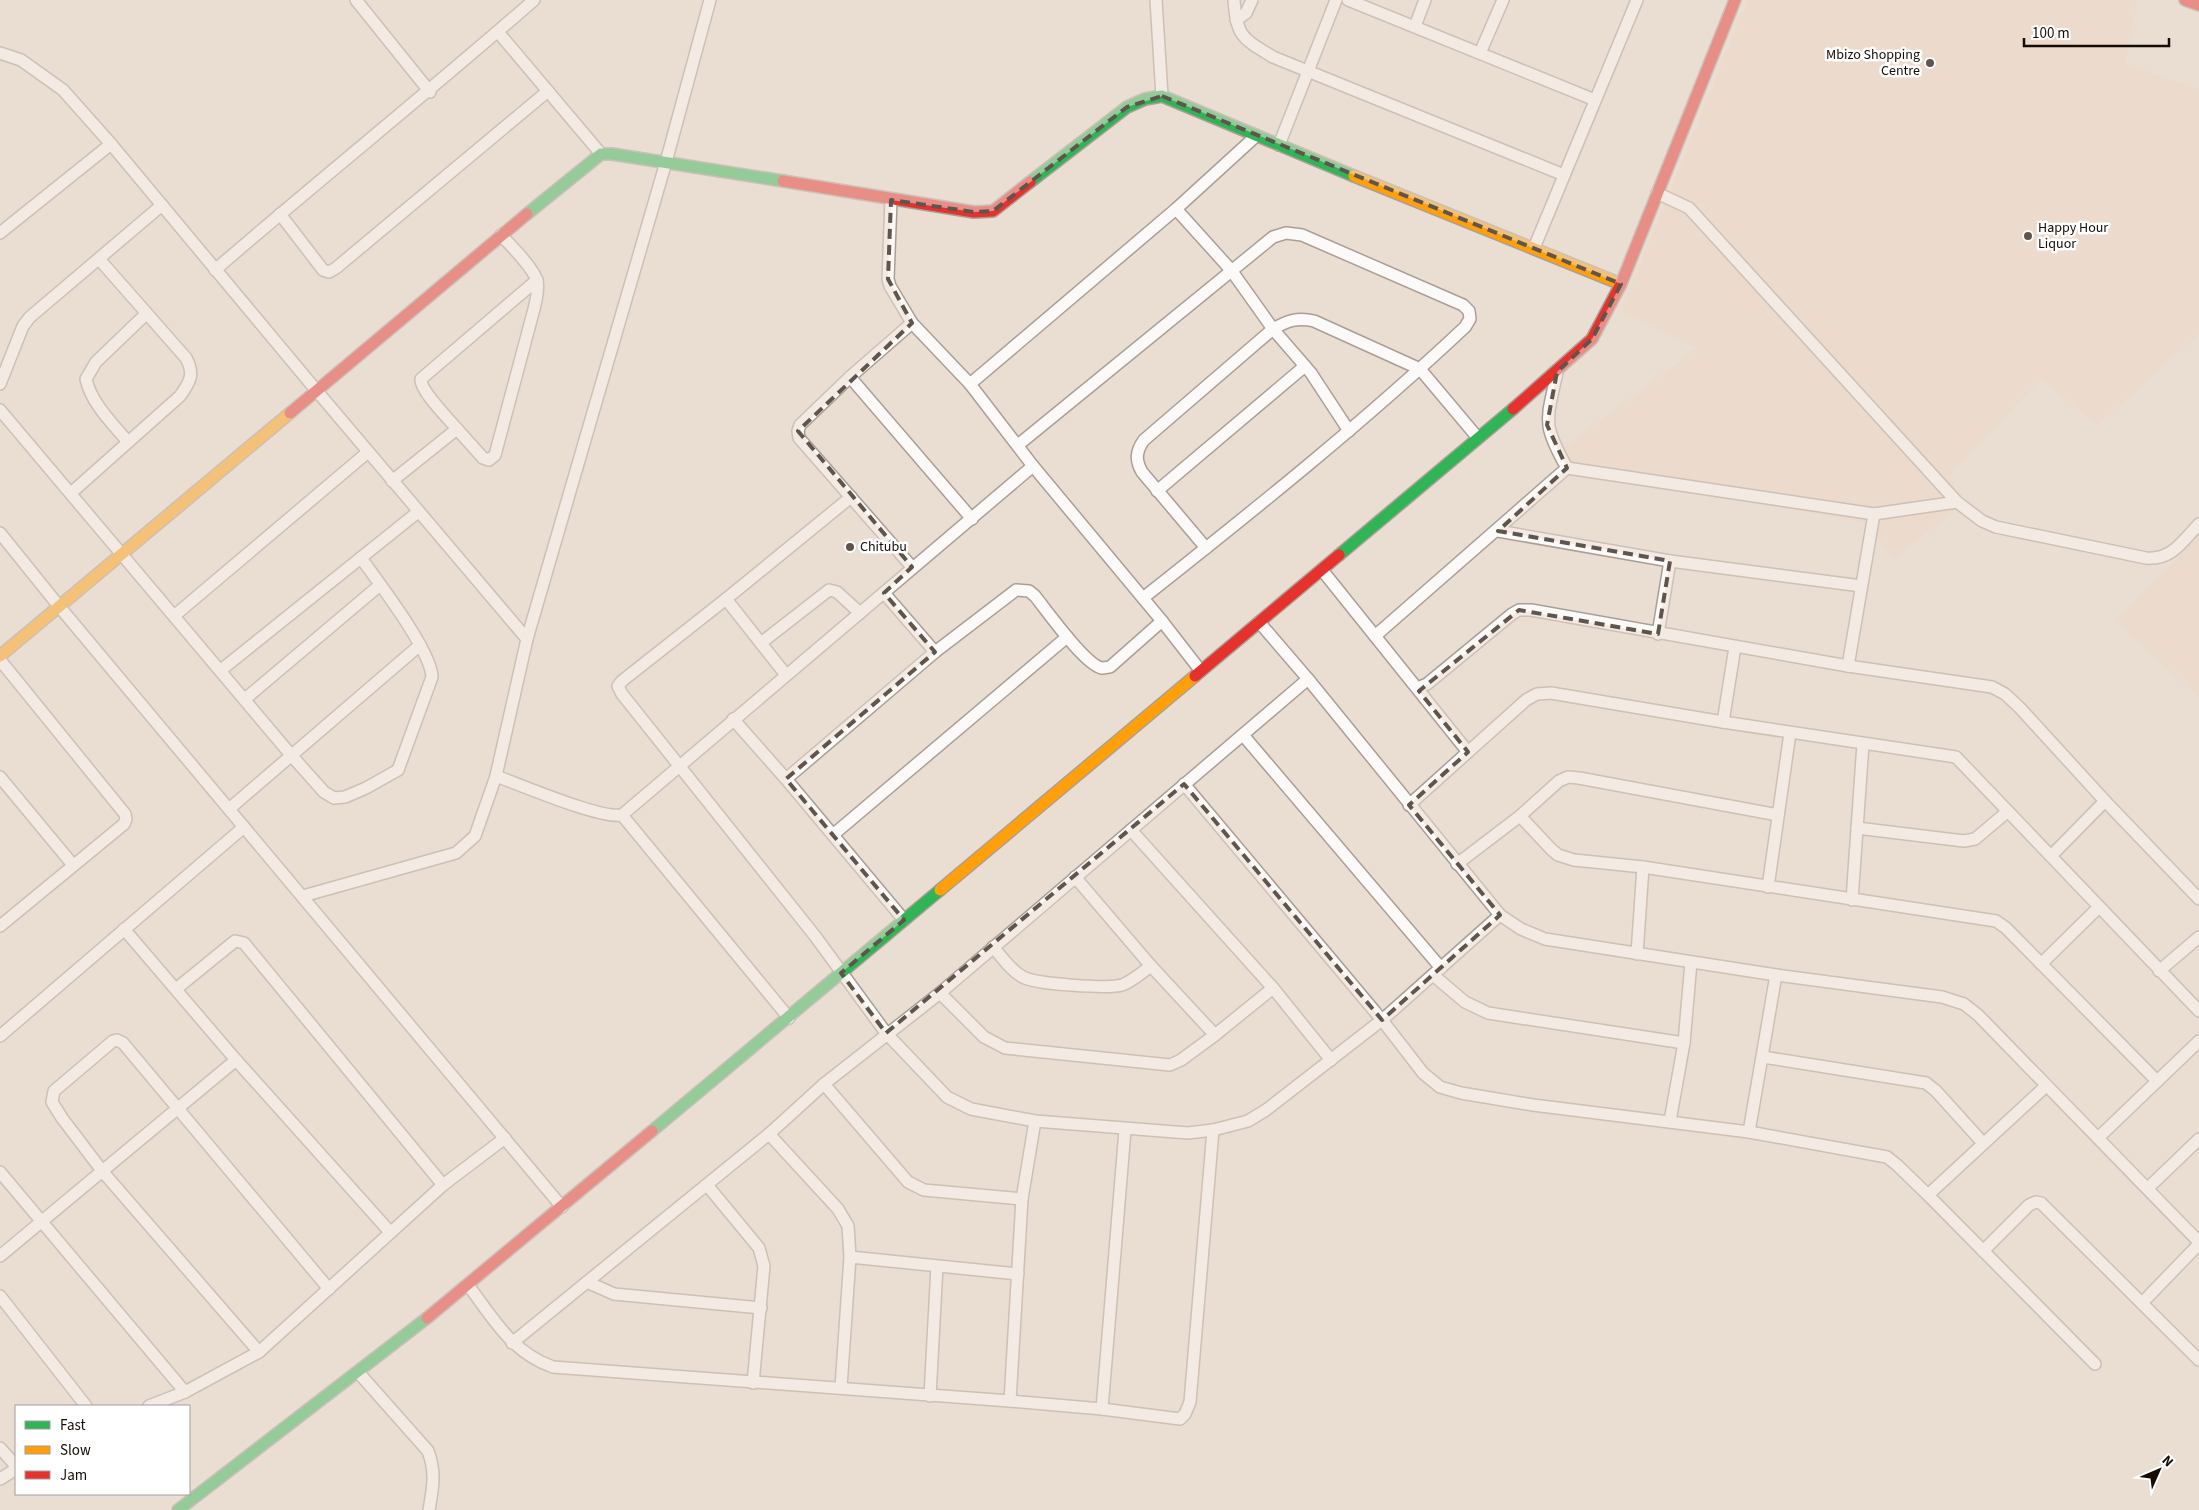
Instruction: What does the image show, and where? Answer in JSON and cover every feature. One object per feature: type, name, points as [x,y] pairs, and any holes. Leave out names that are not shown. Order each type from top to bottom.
[{"type":"street","points":[[356,0],[430,92]]},
{"type":"street","points":[[215,270],[280,214],[430,92],[534,0]]},
{"type":"street","points":[[303,896],[456,854],[475,836],[496,776],[527,639],[666,162],[710,0]]},
{"type":"street","points":[[1156,0],[1162,96]]},
{"type":"street","points":[[1234,0],[1238,30],[1245,40],[1273,57],[1564,175]]},
{"type":"street","points":[[1236,20],[1246,13],[1252,0]]},
{"type":"street","points":[[1279,145],[1336,0]]},
{"type":"street","points":[[1348,0],[1595,100]]},
{"type":"street","points":[[1415,26],[1425,0]]},
{"type":"street","points":[[1480,53],[1503,0]]},
{"type":"street","points":[[1534,248],[1638,0]]},
{"type":"street","points":[[178,1510],[249,1453],[358,1372],[468,1285],[789,1018],[1200,670],[1322,570],[1557,372],[1592,339],[1621,284],[1735,0]]},
{"type":"street","points":[[2184,0],[2199,5]]},
{"type":"street","points":[[498,32],[601,154]]},
{"type":"street","points":[[0,53],[21,60],[62,90],[111,144],[418,512],[527,639]]},
{"type":"street","points":[[280,214],[323,270],[329,272],[548,92]]},
{"type":"street","points":[[0,656],[501,235],[592,159],[601,154],[666,162],[891,200],[974,212],[993,211],[1127,107],[1145,98],[1162,96],[1621,284]]},
{"type":"street","points":[[970,384],[1176,210],[1256,136]]},
{"type":"street","points":[[0,233],[111,144]]},
{"type":"street","points":[[1656,193],[1689,208],[1957,502],[1982,521],[2017,533],[2159,559],[2169,554],[2199,524]]},
{"type":"street","points":[[891,200],[888,279],[890,286],[912,323],[970,384],[1034,466],[1200,670]]},
{"type":"street","points":[[0,384],[23,326],[30,317],[162,205]]},
{"type":"street","points":[[1176,210],[1231,270],[1272,329],[1319,384],[1349,431]]},
{"type":"street","points":[[1018,445],[1231,270],[1273,237],[1286,233],[1302,235],[1462,305],[1469,311],[1470,319],[1420,369],[1349,431],[1143,598]]},
{"type":"street","points":[[501,235],[531,270],[537,280],[534,309],[496,455],[489,460],[482,458],[425,392],[420,384],[421,379],[537,280]]},
{"type":"street","points":[[72,493],[180,396],[192,376],[191,368],[186,358],[99,259]]},
{"type":"street","points":[[128,442],[90,392],[86,379],[96,362],[146,314]]},
{"type":"street","points":[[1206,548],[1157,492],[1138,464],[1139,447],[1144,440],[1272,329],[1289,320],[1305,319],[1314,321],[1420,369],[1478,438]]},
{"type":"street","points":[[912,323],[850,377],[800,425],[798,431],[799,438],[912,568]]},
{"type":"street","points":[[1157,492],[1305,366]]},
{"type":"street","points":[[1557,372],[1547,424],[1552,441],[1567,468]]},
{"type":"street","points":[[850,377],[972,519]]},
{"type":"street","points":[[0,410],[246,699],[291,755],[324,792],[334,798],[345,797],[394,774],[401,766],[432,677],[430,662],[420,645],[360,558]]},
{"type":"street","points":[[392,481],[457,429]]},
{"type":"street","points":[[174,616],[368,452]]},
{"type":"street","points":[[496,776],[594,811],[614,816],[622,815],[733,719],[1034,466]]},
{"type":"street","points":[[1567,468],[1874,514],[1957,502]]},
{"type":"street","points":[[1375,636],[1498,531],[1567,468]]},
{"type":"street","points":[[851,497],[618,686],[622,694],[678,767],[816,936],[886,1033],[938,1090],[959,1104],[1035,1121],[1125,1130],[1188,1133],[1213,1130],[1248,1121],[1382,1020],[1500,915]]},
{"type":"street","points":[[221,670],[418,512]]},
{"type":"street","points":[[1848,666],[1874,514]]},
{"type":"street","points":[[1498,531],[1670,561],[1861,586]]},
{"type":"street","points":[[0,533],[58,606],[562,1207]]},
{"type":"street","points":[[1658,634],[1670,561]]},
{"type":"street","points":[[1322,570],[1468,752]]},
{"type":"street","points":[[246,699],[380,585]]},
{"type":"street","points":[[761,642],[828,590],[836,592],[860,613]]},
{"type":"street","points":[[786,779],[935,652],[1016,590],[1029,591],[1035,596],[1067,637],[1090,660],[1102,668],[1110,667],[1162,621]]},
{"type":"street","points":[[884,593],[935,652]]},
{"type":"street","points":[[726,600],[786,675]]},
{"type":"street","points":[[1416,688],[1427,684],[1519,610],[1531,610],[1658,634],[1848,666],[1992,687],[2005,694],[2020,708],[2105,801],[2199,899]]},
{"type":"street","points":[[1259,622],[1308,679],[1500,915],[1521,929],[1545,939],[1776,975],[1942,997],[1964,1004],[1978,1015],[2148,1188],[2199,1243],[2142,1302]]},
{"type":"street","points":[[834,834],[1067,637]]},
{"type":"street","points":[[230,809],[420,645]]},
{"type":"street","points":[[1723,722],[1735,647]]},
{"type":"street","points":[[0,660],[125,814],[126,819],[124,824],[0,926]]},
{"type":"street","points":[[512,1343],[769,1134],[824,1084],[886,1033],[940,993],[1308,679]]},
{"type":"street","points":[[1410,805],[1526,700],[1537,694],[1551,692],[1790,733],[1956,757],[2199,1011]]},
{"type":"street","points":[[733,719],[834,834],[904,920]]},
{"type":"street","points":[[1768,887],[1790,733]]},
{"type":"street","points":[[1242,735],[1437,972],[1465,1002],[1488,1013],[1684,1043]]},
{"type":"street","points":[[1852,900],[1863,744]]},
{"type":"street","points":[[1457,864],[1520,816],[1560,781],[1568,777],[1778,815]]},
{"type":"street","points":[[0,778],[73,866]]},
{"type":"street","points":[[1184,784],[1382,1020],[1423,1073],[1440,1087],[1461,1093],[1533,1105],[1749,1132],[1887,1157],[1928,1195],[2095,1364]]},
{"type":"street","points":[[2051,856],[2105,801]]},
{"type":"street","points":[[1857,828],[1964,841],[1975,838],[2007,812]]},
{"type":"street","points":[[622,815],[789,1018]]},
{"type":"street","points":[[1520,816],[1558,855],[1574,860],[1642,867],[1996,921],[2006,928],[2157,1081]]},
{"type":"street","points":[[0,1036],[244,827]]},
{"type":"street","points":[[1131,830],[1273,988],[1331,1060]]},
{"type":"street","points":[[1637,954],[1642,867]]},
{"type":"street","points":[[1076,877],[1151,966],[1215,1035]]},
{"type":"street","points":[[2041,964],[2099,907]]},
{"type":"street","points":[[124,928],[236,1060],[390,1232]]},
{"type":"street","points":[[2159,971],[2199,937]]},
{"type":"street","points":[[176,989],[235,942],[244,943],[443,1185]]},
{"type":"street","points":[[993,948],[1016,972],[1024,978],[1036,981],[1110,987],[1131,981],[1151,966]]},
{"type":"street","points":[[1670,1121],[1684,1043],[1691,962]]},
{"type":"street","points":[[1749,1132],[1776,975]]},
{"type":"street","points":[[940,993],[984,1037],[1005,1048],[1170,1065],[1181,1060],[1215,1035],[1273,988]]},
{"type":"street","points":[[259,1352],[103,1172],[52,1102],[54,1091],[112,1041],[117,1040],[123,1043],[177,1110],[329,1289]]},
{"type":"street","points":[[2098,1138],[2199,1041]]},
{"type":"street","points":[[1763,1057],[1926,1083],[1936,1091],[1983,1143]]},
{"type":"street","points":[[0,1256],[236,1060]]},
{"type":"street","points":[[824,1084],[908,1182],[916,1188],[1022,1199]]},
{"type":"street","points":[[1928,1195],[2046,1086]]},
{"type":"street","points":[[1010,1401],[1022,1199],[1035,1121]]},
{"type":"street","points":[[1102,1409],[1125,1130]]},
{"type":"street","points":[[468,1285],[512,1343],[539,1362],[553,1367],[1010,1401],[1102,1409],[1174,1420],[1180,1419],[1188,1408],[1213,1130]]},
{"type":"street","points":[[769,1134],[844,1218],[848,1226],[850,1257],[841,1388]]},
{"type":"street","points":[[152,1405],[185,1392],[259,1352],[443,1185],[505,1138]]},
{"type":"street","points":[[2148,1188],[2199,1139]]},
{"type":"street","points":[[0,1172],[185,1392]]},
{"type":"street","points":[[707,1185],[759,1248],[764,1266],[753,1383]]},
{"type":"street","points":[[1983,1251],[2029,1204],[2036,1202],[2041,1204],[2199,1360]]},
{"type":"street","points":[[850,1257],[1018,1274]]},
{"type":"street","points":[[930,1396],[937,1266]]},
{"type":"street","points":[[587,1282],[614,1294],[761,1308]]},
{"type":"street","points":[[0,1296],[85,1405]]},
{"type":"street","points":[[358,1372],[428,1451],[432,1462],[434,1479],[429,1510]]},
{"type":"street","points":[[0,1448],[15,1467]]},
{"type":"street","points":[[0,1479],[15,1469]]},
{"type":"highlighted area","points":[[1162,96],[1621,284],[1592,339],[1557,372],[1547,425],[1567,468],[1498,531],[1670,561],[1658,634],[1519,610],[1419,691],[1468,752],[1409,805],[1500,915],[1382,1020],[1184,784],[886,1033],[841,973],[904,920],[786,779],[935,652],[884,593],[912,567],[798,431],[912,323],[888,279],[891,200],[974,212],[993,211],[1127,107]]},
{"type":"shaded area","points":[[1748,0],[2137,0],[2126,64],[2199,89],[2199,334],[2097,425],[2042,378],[1949,475],[1962,503],[1893,560],[1868,523],[1568,471],[1562,449],[1698,348],[1622,310]]},
{"type":"shaded area","points":[[2199,536],[2199,697],[2116,621]]},
{"type":"traffic: fast","points":[[1030,182],[1127,107],[1145,99],[1162,96],[1354,176]]},
{"type":"traffic: fast","points":[[527,214],[601,154],[612,154],[783,181]]},
{"type":"traffic: fast","points":[[1339,555],[1513,409]]},
{"type":"traffic: fast","points":[[652,1131],[940,890]]},
{"type":"traffic: fast","points":[[178,1510],[427,1318]]},
{"type":"traffic: slow","points":[[1354,176],[1621,284]]},
{"type":"traffic: slow","points":[[0,656],[290,413]]},
{"type":"traffic: slow","points":[[940,890],[1195,676]]},
{"type":"traffic: jam","points":[[1513,409],[1592,339],[1621,284],[1735,0]]},
{"type":"traffic: jam","points":[[2185,0],[2199,5]]},
{"type":"traffic: jam","points":[[783,181],[974,212],[993,211],[1030,182]]},
{"type":"traffic: jam","points":[[290,413],[527,214]]},
{"type":"traffic: jam","points":[[1195,676],[1339,555]]},
{"type":"traffic: jam","points":[[427,1318],[652,1131]]},
{"type":"place","name":"Mbizo Shopping Centre","points":[[1930,63]]},
{"type":"place","name":"Happy Hour Liquor","points":[[2028,236]]},
{"type":"place","name":"Chitubu","points":[[850,547]]}]
